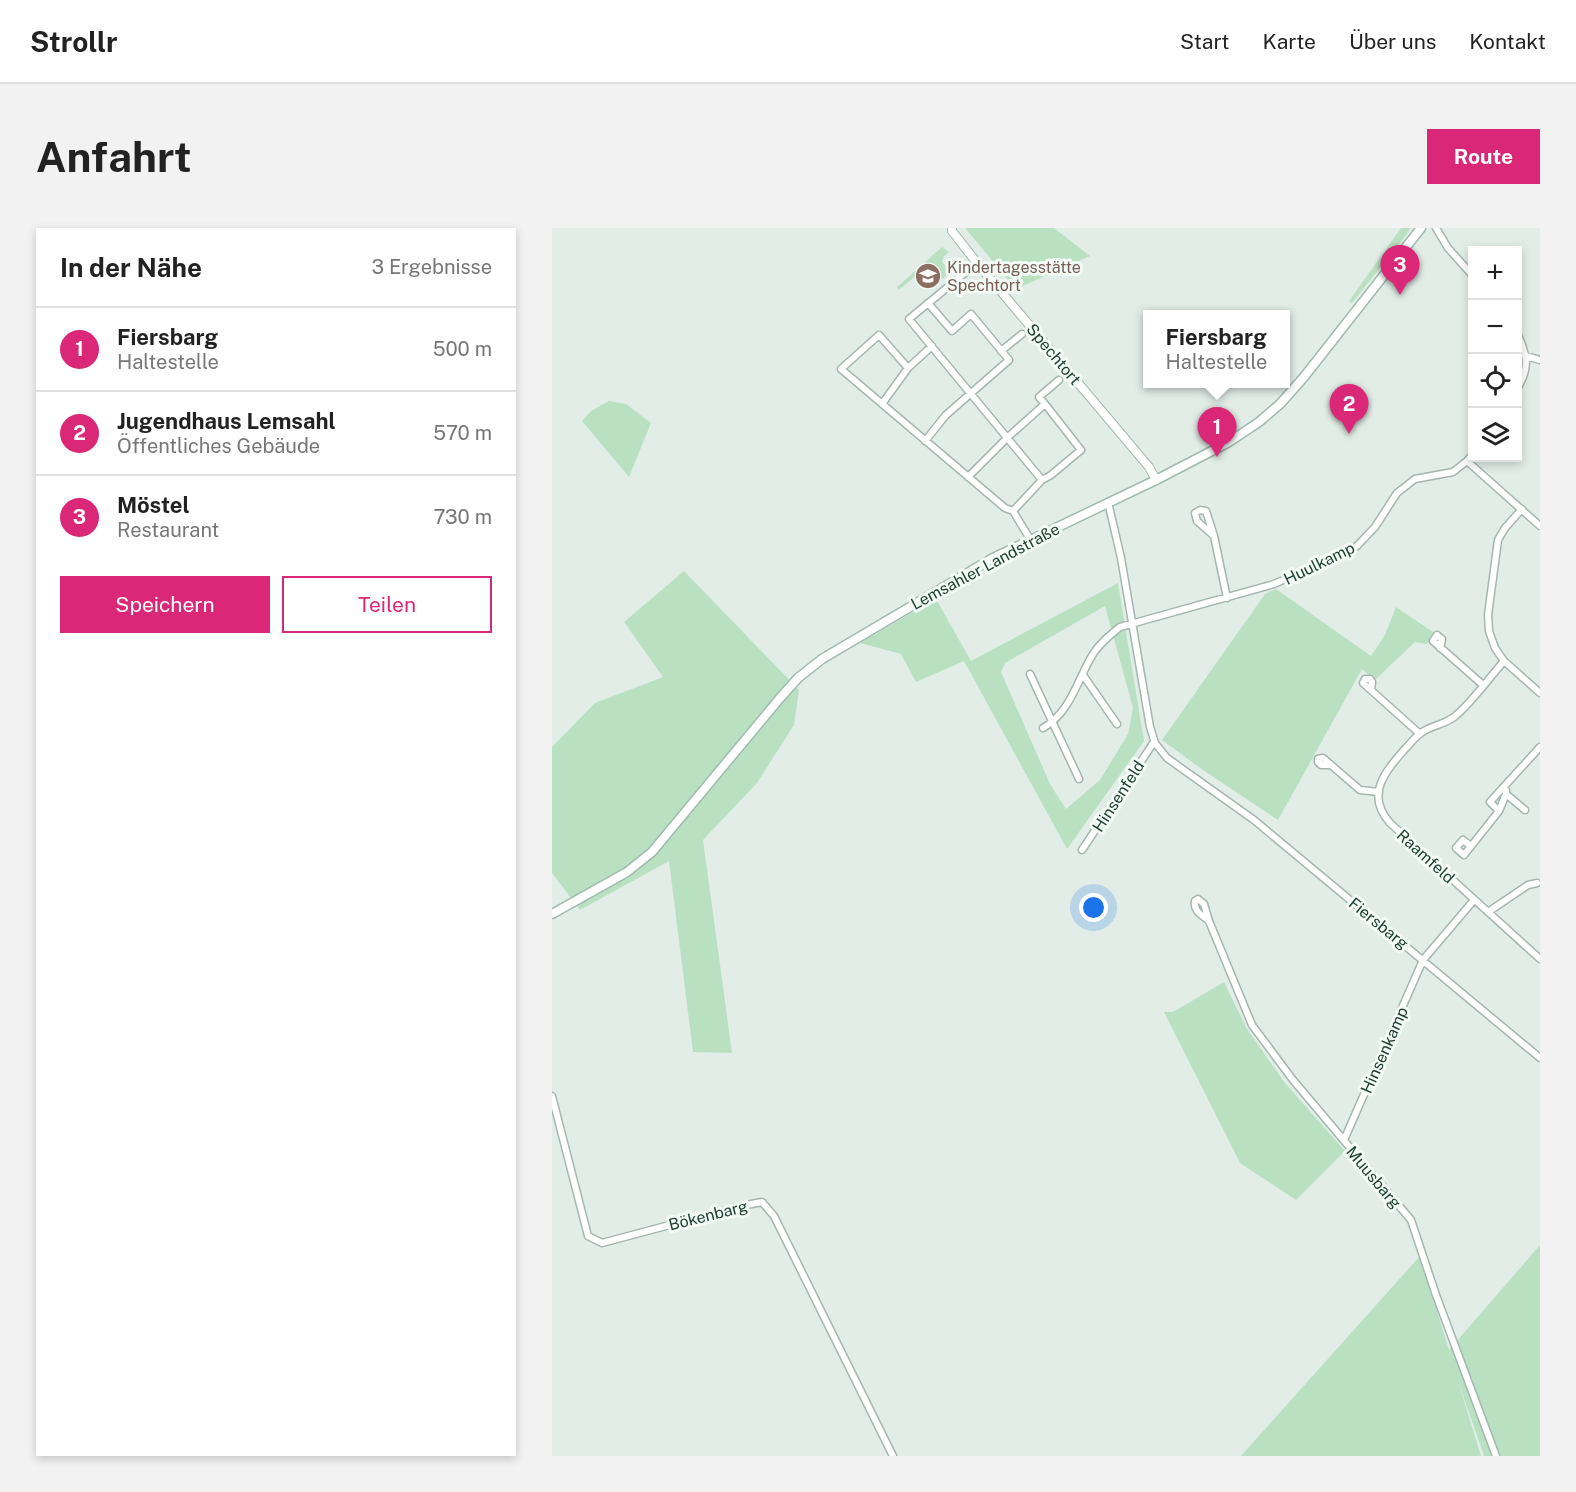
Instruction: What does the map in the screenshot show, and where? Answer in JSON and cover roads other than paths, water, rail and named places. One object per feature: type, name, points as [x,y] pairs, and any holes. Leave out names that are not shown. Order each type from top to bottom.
[{"type":"main road","name":"Lemsahler Landstraße","points":[[552,914],[627,872],[652,852],[780,698],[809,668],[964,573],[1030,539],[1156,480],[1229,442],[1259,422],[1280,404],[1304,377],[1421,228]]},
{"type":"street","name":"Spechtort","points":[[952,228],[977,263],[1149,467],[1156,480]]},
{"type":"street","points":[[1436,228],[1468,270]]},
{"type":"street","points":[[977,263],[909,319],[1042,480]]},
{"type":"street","points":[[925,441],[946,415],[1009,360],[971,314],[952,330],[928,303]]},
{"type":"street","points":[[1001,351],[1022,334]]},
{"type":"street","points":[[908,368],[879,335],[841,369],[1005,508],[1013,511],[1030,539]]},
{"type":"street","points":[[882,404],[908,368],[932,346]]},
{"type":"street","points":[[1522,346],[1526,356],[1522,379]]},
{"type":"street","points":[[1526,356],[1540,360]]},
{"type":"street","points":[[1013,511],[1042,480],[1081,450],[1039,397],[1059,380]]},
{"type":"street","points":[[968,477],[1045,404]]},
{"type":"street","points":[[1467,461],[1540,526]]},
{"type":"street","name":"Huulkamp","points":[[1052,723],[1064,709],[1100,644],[1120,627],[1284,581],[1345,553],[1357,546],[1375,526],[1397,493],[1415,479],[1453,472],[1467,461]]},
{"type":"street","name":"Fiersbarg","points":[[1108,502],[1133,623],[1150,727],[1154,742],[1161,753],[1254,820],[1540,1058]]},
{"type":"street","points":[[1522,509],[1505,528],[1498,540],[1488,615],[1492,642],[1504,662],[1540,693]]},
{"type":"street","points":[[1214,536],[1227,598]]},
{"type":"street","points":[[1440,648],[1483,685]]},
{"type":"street","points":[[1330,765],[1360,790],[1379,792],[1386,772],[1420,734],[1453,718],[1504,662]]},
{"type":"street","points":[[1030,674],[1079,779]]},
{"type":"street","points":[[1083,675],[1117,724]]},
{"type":"street","points":[[1371,690],[1420,734]]},
{"type":"street","points":[[1042,728],[1052,723]]},
{"type":"street","name":"Hinsenfeld","points":[[1082,850],[1154,742]]},
{"type":"street","points":[[1499,811],[1490,802],[1540,747]]},
{"type":"street","points":[[1471,846],[1499,811],[1506,794],[1506,786]]},
{"type":"street","name":"Raamfeld","points":[[1379,792],[1380,808],[1387,820],[1540,959]]},
{"type":"street","points":[[1506,794],[1525,810]]},
{"type":"street","points":[[1488,912],[1528,885],[1537,883]]},
{"type":"street","name":"Hinsenkamp","points":[[1344,1140],[1423,960],[1474,900]]},
{"type":"street","name":"Muusbarg","points":[[1209,921],[1252,1025],[1293,1080],[1411,1220],[1436,1295],[1496,1456]]},
{"type":"street","name":"Bökenbarg","points":[[552,1096],[588,1236],[602,1243],[762,1202],[774,1216],[893,1456]]},
{"type":"place","name":"Kindertagesstätte Spechtort","points":[[928,276]]},
{"type":"place","name":"Möstel","points":[[1400,295]]},
{"type":"place","name":"Jugendhaus Lemsahl","points":[[1349,434]]},
{"type":"place","name":"Fiersbarg","points":[[1217,457]]}]
